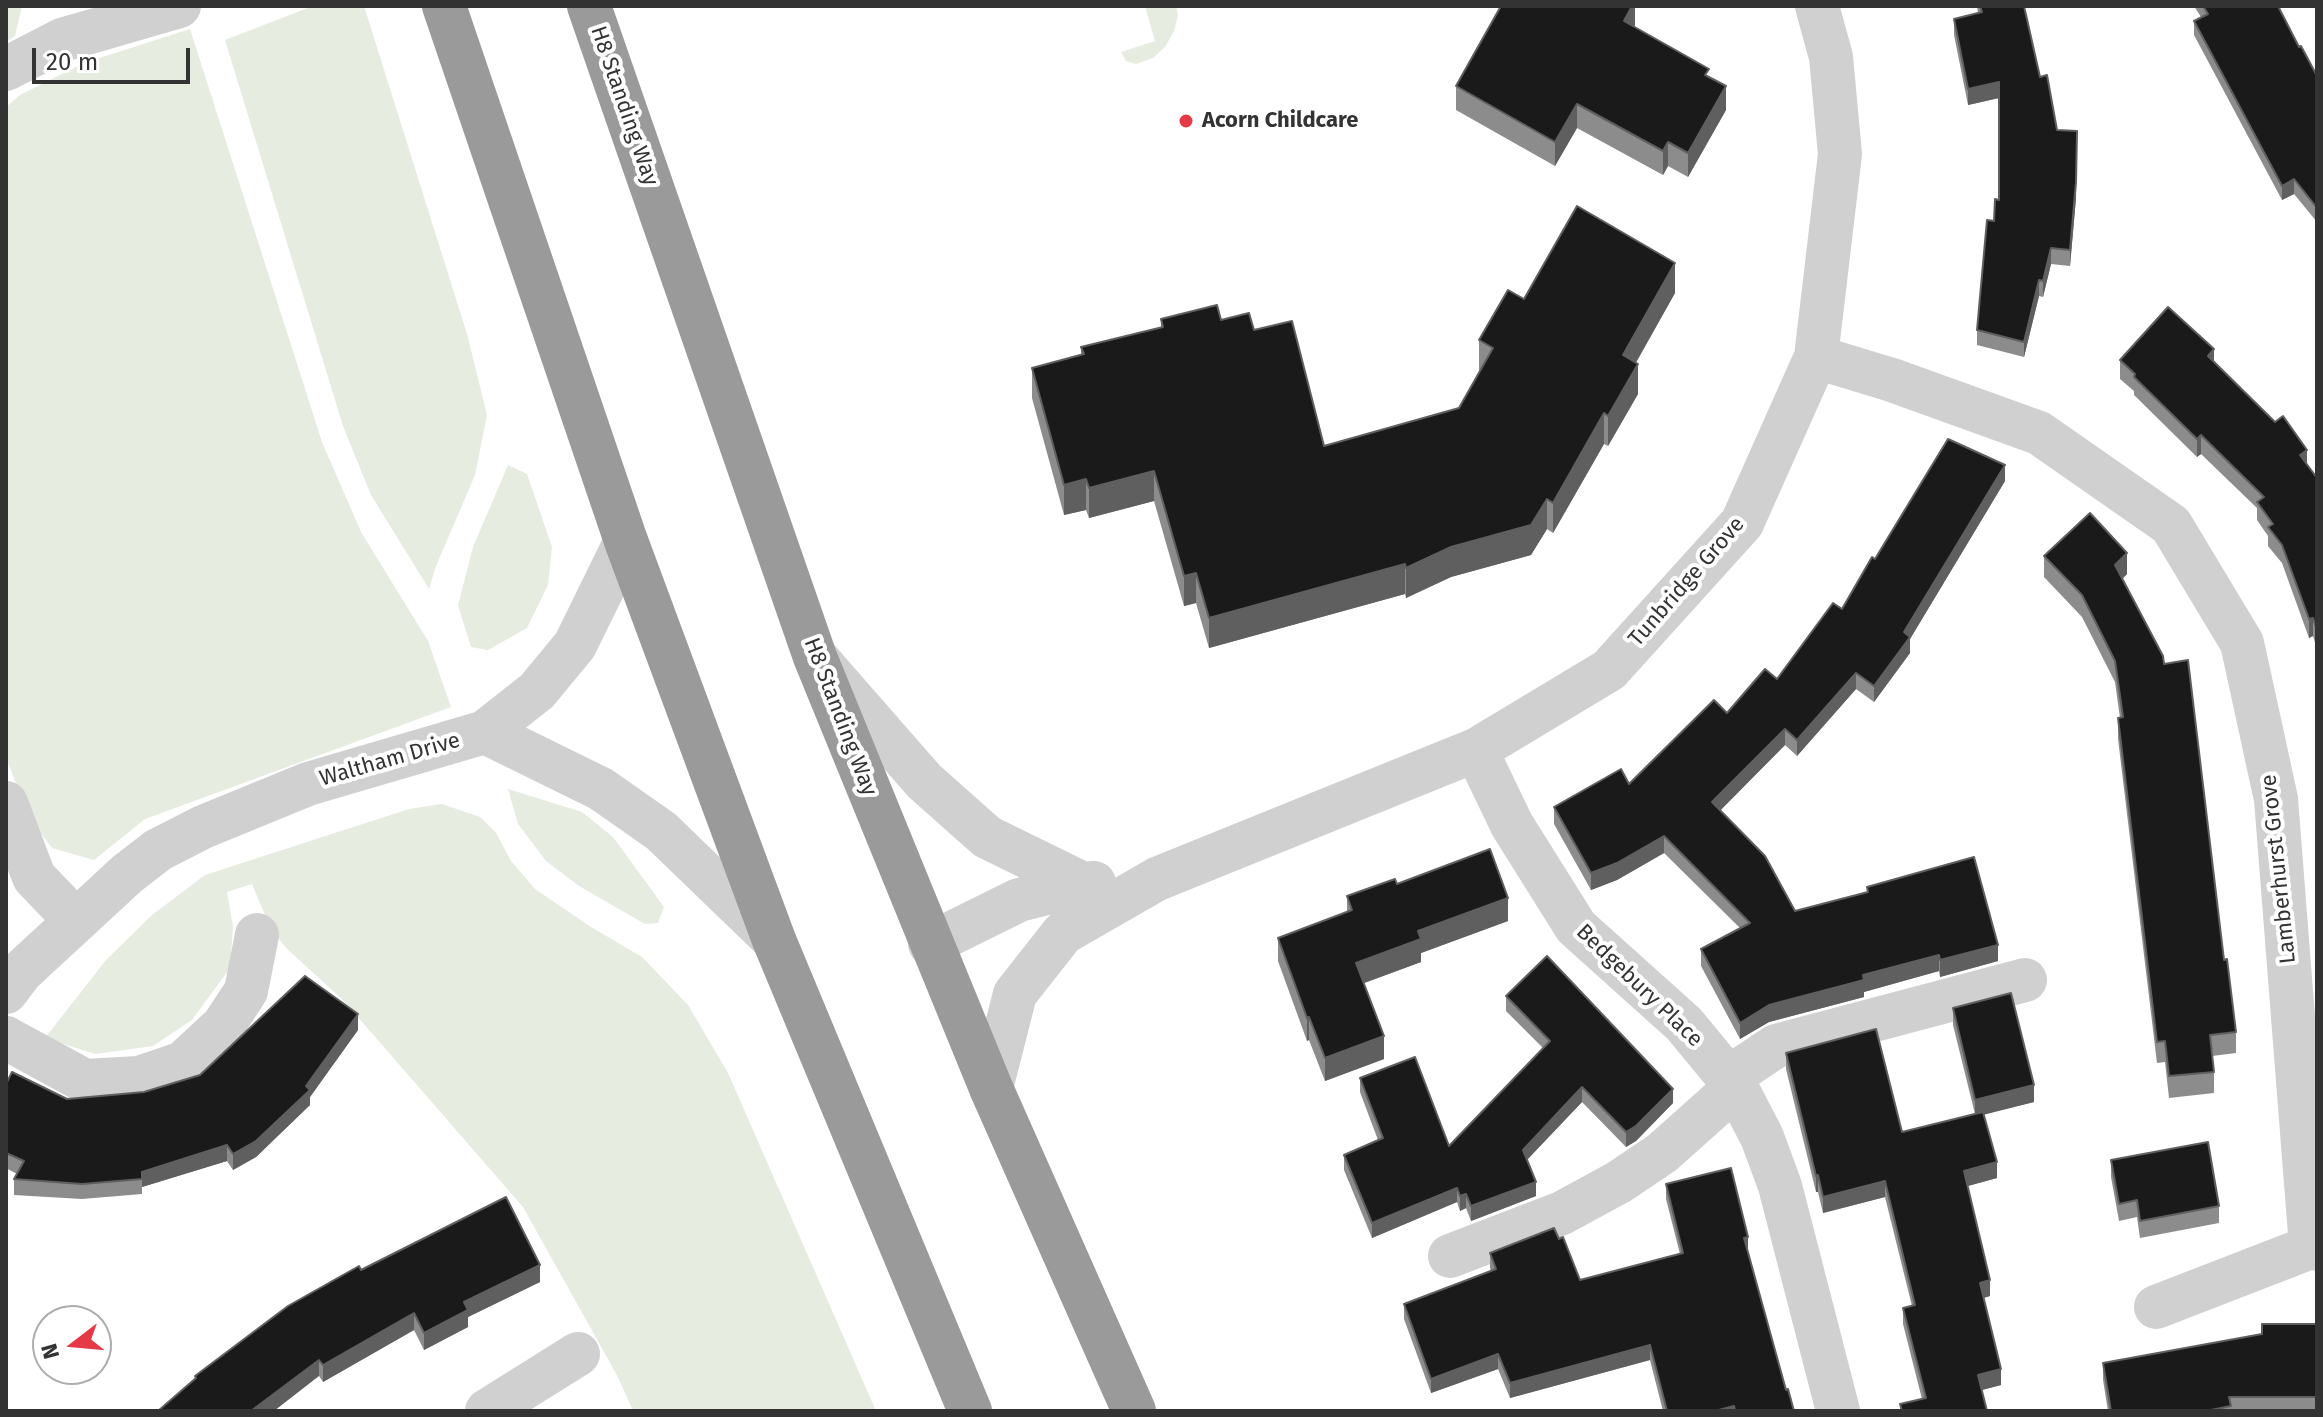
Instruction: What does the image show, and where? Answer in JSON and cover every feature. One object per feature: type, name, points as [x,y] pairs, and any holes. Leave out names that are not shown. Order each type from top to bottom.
[{"type":"highway","points":[[444,6],[626,541],[774,940],[970,1411]]},
{"type":"highway","name":"H8 Standing Way","points":[[589,6],[815,657],[930,944],[1134,1411]]},
{"type":"street","points":[[6,69],[62,40],[179,6]]},
{"type":"street","name":"Tunbridge Grove","points":[[991,1088],[1015,994],[1063,933],[1157,879],[1476,750],[1609,670],[1742,523],[1816,357],[1840,154],[1831,57],[1817,6]]},
{"type":"street","name":"Lamberhurst Grove","points":[[1816,357],[1892,380],[2039,433],[2171,525],[2242,643],[2276,799],[2314,1248],[2156,1307]]},
{"type":"street","points":[[485,732],[537,691],[575,645],[626,541]]},
{"type":"street","points":[[815,657],[924,781],[987,837],[1083,884]]},
{"type":"street","name":"Waltham Drive","points":[[6,992],[22,971],[127,874],[158,850],[203,827],[308,784],[485,732],[601,789],[661,831],[774,940]]},
{"type":"street","name":"Bedgebury Place","points":[[1476,750],[1512,825],[1576,927],[1684,1024],[1732,1082],[1762,1137],[1780,1186],[1838,1411]]},
{"type":"street","points":[[6,803],[34,877],[76,921]]},
{"type":"street","name":"Tunbridge Grove","points":[[930,944],[1019,900],[1083,884],[1157,879]]},
{"type":"street","points":[[6,1038],[85,1081],[139,1078],[183,1063],[223,1026],[246,991],[257,935]]},
{"type":"street","points":[[1450,1256],[1562,1213],[1619,1182],[1662,1153],[1732,1082],[1776,1046],[2025,980]]},
{"type":"street","points":[[487,1411],[578,1354]]},
{"type":"shaded area","points":[[6,6],[22,6],[15,36],[6,42]]},
{"type":"shaded area","points":[[313,6],[364,6],[467,334],[487,415],[475,475],[429,589],[371,495],[343,426],[225,40]]},
{"type":"shaded area","points":[[1145,6],[1176,6],[1178,15],[1165,47],[1153,58],[1136,64],[1126,61],[1121,52],[1155,41]]},
{"type":"shaded area","points":[[190,29],[322,442],[361,532],[428,641],[451,707],[145,819],[94,860],[52,848],[30,819],[6,758],[6,107],[20,95],[84,63]]},
{"type":"shaded area","points":[[508,465],[527,474],[552,547],[548,585],[527,628],[488,650],[471,647],[458,605],[473,547]]},
{"type":"shaded area","points":[[508,789],[582,812],[613,837],[664,907],[658,923],[645,924],[579,886],[546,861],[518,824]]},
{"type":"shaded area","points":[[442,804],[480,817],[496,833],[511,861],[535,889],[642,957],[688,1005],[728,1073],[876,1411],[633,1411],[618,1377],[523,1207],[343,1000],[286,948],[270,927],[252,884],[227,892],[233,926],[230,968],[192,1020],[153,1046],[95,1054],[45,1038],[106,960],[152,915],[205,875],[409,809]]},
{"type":"building","points":[[1501,6],[1632,6],[1624,21],[1709,69],[1705,75],[1726,86],[1688,153],[1668,142],[1663,151],[1577,104],[1555,142],[1456,86]]},
{"type":"building","points":[[1980,6],[2024,6],[2040,77],[2047,75],[2057,130],[2077,131],[2070,250],[2051,248],[2043,281],[2039,280],[2024,342],[1977,330],[1987,220],[1994,221],[1995,199],[1999,200],[1999,82],[1968,89],[1954,19],[1982,12]]},
{"type":"building","points":[[2203,6],[2278,6],[2301,46],[2317,76],[2317,208],[2294,179],[2282,186],[2194,21],[2208,14]]},
{"type":"building","points":[[1577,206],[1675,263],[1623,355],[1638,364],[1608,416],[1604,413],[1553,503],[1547,499],[1531,525],[1451,547],[1406,568],[1405,564],[1209,618],[1196,573],[1184,576],[1154,471],[1089,488],[1086,479],[1064,485],[1032,368],[1084,354],[1081,347],[1163,327],[1161,319],[1217,305],[1221,320],[1249,313],[1254,330],[1292,321],[1324,446],[1459,408],[1493,348],[1479,340],[1508,290],[1524,299]]},
{"type":"building","points":[[2168,307],[2214,349],[2208,356],[2275,422],[2283,416],[2307,450],[2300,455],[2317,478],[2317,630],[2313,618],[2309,619],[2282,545],[2268,527],[2273,524],[2257,502],[2264,497],[2201,435],[2197,439],[2120,360]]},
{"type":"building","points":[[1948,439],[2005,465],[1904,632],[1910,637],[1874,686],[1856,673],[1797,740],[1785,729],[1712,802],[1765,856],[1795,911],[1868,892],[1867,887],[1974,857],[1998,945],[1940,960],[1939,955],[1863,975],[1864,980],[1769,1005],[1740,1023],[1701,949],[1750,923],[1664,836],[1617,863],[1591,873],[1554,807],[1621,769],[1629,784],[1714,700],[1727,713],[1765,669],[1777,679],[1833,603],[1842,609]]},
{"type":"building","points":[[2090,513],[2127,553],[2115,565],[2163,656],[2164,664],[2188,660],[2224,960],[2227,959],[2236,1032],[2210,1035],[2214,1072],[2169,1076],[2165,1041],[2157,1042],[2118,718],[2123,717],[2115,661],[2082,595],[2044,556]]},
{"type":"building","points":[[1490,849],[1508,898],[1418,931],[1421,939],[1356,963],[1384,1036],[1325,1058],[1278,938],[1352,910],[1347,896],[1395,879],[1397,884]]},
{"type":"building","points":[[1547,956],[1673,1089],[1626,1132],[1582,1087],[1523,1150],[1536,1182],[1471,1206],[1466,1194],[1460,1196],[1457,1188],[1372,1223],[1344,1155],[1383,1138],[1360,1078],[1415,1057],[1449,1146],[1550,1041],[1506,996]]},
{"type":"building","points":[[305,976],[358,1014],[306,1086],[310,1090],[256,1141],[233,1154],[227,1145],[142,1172],[142,1179],[82,1184],[14,1179],[24,1161],[6,1153],[6,1084],[12,1072],[67,1099],[144,1092],[200,1075]]},
{"type":"building","points":[[2011,993],[2034,1085],[1975,1100],[1953,1008]]},
{"type":"building","points":[[1876,1029],[1902,1132],[1983,1112],[1997,1162],[1964,1171],[1990,1280],[1980,1283],[2001,1369],[1978,1375],[1987,1411],[1902,1411],[1900,1404],[1926,1398],[1903,1308],[1915,1305],[1885,1181],[1823,1197],[1816,1176],[1786,1053]]},
{"type":"building","points":[[2208,1142],[2219,1206],[2140,1221],[2137,1200],[2119,1204],[2111,1160]]},
{"type":"building","points":[[1731,1168],[1748,1237],[1744,1238],[1794,1411],[1735,1411],[1734,1406],[1715,1411],[1667,1411],[1650,1345],[1510,1383],[1498,1354],[1431,1379],[1404,1304],[1496,1269],[1490,1253],[1554,1228],[1559,1239],[1563,1237],[1580,1280],[1683,1253],[1666,1184]]},
{"type":"building","points":[[506,1197],[540,1265],[464,1302],[468,1310],[424,1333],[414,1313],[323,1365],[319,1360],[251,1411],[158,1411],[195,1376],[288,1306],[359,1266],[361,1270]]},
{"type":"building","points":[[2262,1324],[2317,1324],[2317,1397],[2229,1397],[2231,1406],[2206,1411],[2111,1411],[2103,1363],[2262,1334]]},
{"type":"place","name":"Acorn Childcare","points":[[1186,121]]}]
